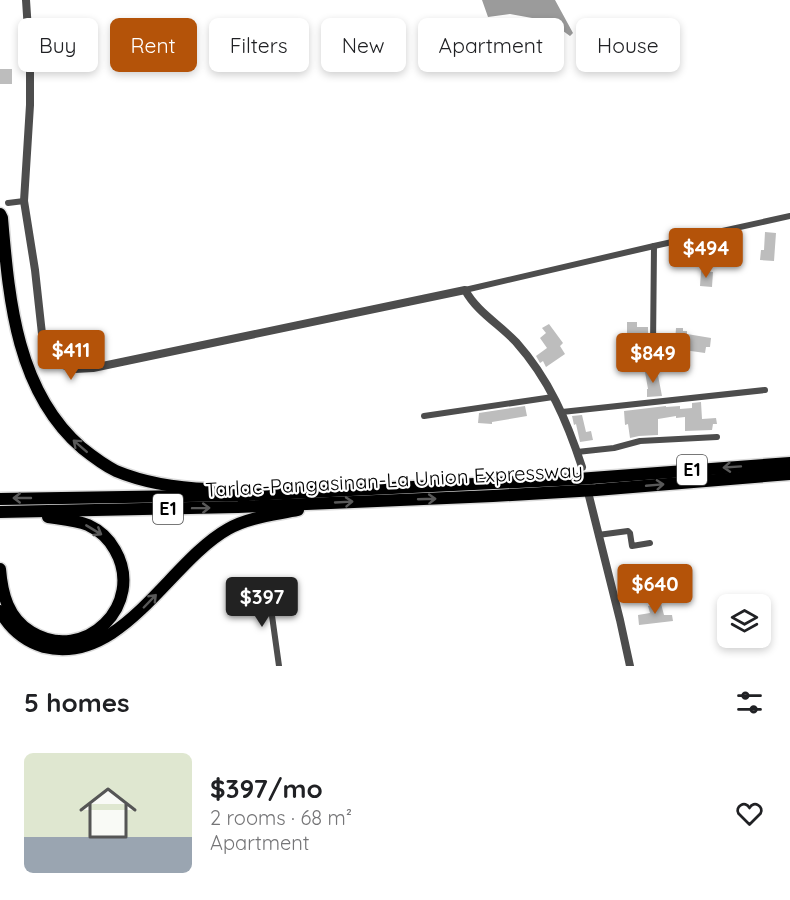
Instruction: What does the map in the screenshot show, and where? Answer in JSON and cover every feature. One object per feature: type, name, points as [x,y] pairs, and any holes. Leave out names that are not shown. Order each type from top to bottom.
[{"type":"highway","points":[[0,214],[6,270],[20,346],[43,401],[72,439],[113,470],[129,476],[175,486],[234,489],[248,495]]},
{"type":"highway","name":"Tarlac-Pangasinan-La Union Expressway","points":[[0,499],[248,495],[546,481],[790,463]]},
{"type":"highway","name":"Tarlac-Pangasinan-La Union Expressway","points":[[0,513],[238,507],[588,491],[790,474]]},
{"type":"highway","points":[[0,611],[15,632],[35,644],[69,651],[86,647],[106,639],[127,624],[206,545],[228,529],[252,519],[319,503]]},
{"type":"highway","points":[[0,569],[4,599],[11,612],[21,626],[43,638],[68,642],[83,638],[106,624],[119,604],[124,582],[123,567],[111,542],[87,525],[17,512]]},
{"type":"street","points":[[26,0],[30,105],[24,201],[43,343],[53,361],[65,367],[93,368],[465,290],[790,216]]},
{"type":"street","points":[[8,203],[24,201]]},
{"type":"street","points":[[653,347],[654,246]]},
{"type":"street","points":[[465,290],[476,306],[515,342],[539,371],[562,412],[582,467]]},
{"type":"street","points":[[562,412],[765,390]]},
{"type":"street","points":[[424,416],[553,397]]},
{"type":"street","points":[[577,452],[614,448],[640,441],[717,437]]},
{"type":"street","points":[[589,496],[630,666]]},
{"type":"street","points":[[598,535],[628,531],[631,546],[650,543]]},
{"type":"street","points":[[268,587],[279,666]]},
{"type":"shaded area","points":[[482,0],[555,0],[573,33],[570,36],[564,32],[564,18],[532,18],[510,14],[488,17]]},
{"type":"building","points":[[0,69],[12,69],[12,84],[0,84]]},
{"type":"building","points":[[765,232],[776,233],[774,261],[760,260],[761,250],[764,250]]},
{"type":"building","points":[[701,271],[713,272],[712,287],[700,286]]},
{"type":"building","points":[[627,322],[637,322],[637,327],[648,327],[648,334],[638,334],[638,348],[653,352],[652,362],[627,359],[627,353],[623,353],[623,346],[627,346]]},
{"type":"building","points":[[549,324],[563,343],[560,346],[565,354],[546,367],[543,361],[540,363],[536,356],[547,348],[540,338],[546,333],[542,328]]},
{"type":"building","points":[[676,328],[683,328],[687,334],[711,338],[710,347],[706,347],[705,353],[684,350],[684,356],[674,355]]},
{"type":"building","points":[[657,370],[662,396],[647,397],[645,372]]},
{"type":"building","points":[[701,402],[702,419],[716,418],[717,424],[713,424],[712,430],[685,431],[685,417],[676,418],[676,416],[658,419],[658,435],[630,438],[628,424],[625,425],[624,411],[666,406],[680,406],[680,409],[692,408],[692,403]]},
{"type":"building","points":[[525,406],[527,416],[492,422],[492,424],[478,423],[479,413]]},
{"type":"building","points":[[582,415],[586,432],[591,431],[593,440],[580,442],[572,416]]},
{"type":"building","points":[[660,600],[664,615],[672,615],[673,621],[639,625],[638,615],[650,613],[648,606],[653,605],[652,601]]}]
